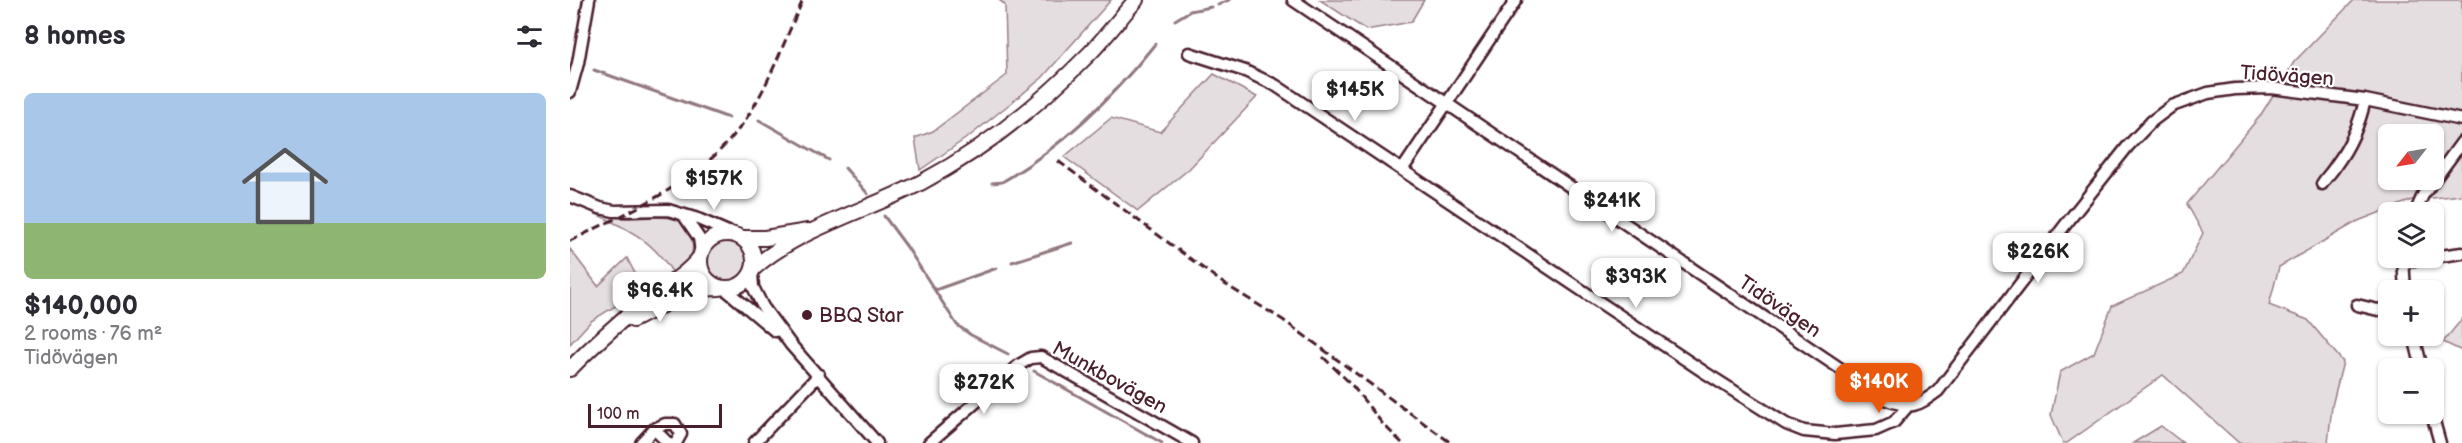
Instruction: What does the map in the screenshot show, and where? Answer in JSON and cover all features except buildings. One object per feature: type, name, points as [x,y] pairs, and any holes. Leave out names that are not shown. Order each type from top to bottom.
[{"type":"main road","points":[[597,341],[649,311],[694,289],[723,288],[743,284],[771,254],[820,228],[915,186],[988,141],[1052,90],[1136,0]]},
{"type":"main road","points":[[570,369],[597,341],[644,302],[684,275],[707,242],[714,237],[723,234],[765,238],[820,228]]},
{"type":"main road","points":[[738,236],[749,244],[753,253],[753,271]]},
{"type":"main road","points":[[700,255],[705,278],[713,285],[723,288]]},
{"type":"street","points":[[570,92],[578,63],[589,0]]},
{"type":"street","name":"Tidövägen","points":[[1293,0],[1887,400],[1907,407],[1922,403],[1938,392],[2128,146],[2152,121],[2172,106],[2208,93],[2235,89],[2271,88],[2365,100],[2462,120]]},
{"type":"street","points":[[1402,170],[1516,0]]},
{"type":"street","points":[[1189,53],[1264,79],[1704,372],[1786,424],[1804,431],[1829,434],[1876,430],[1894,422],[1907,407]]},
{"type":"street","points":[[2322,184],[2336,167],[2348,144],[2362,114],[2365,100]]},
{"type":"street","points":[[2420,202],[2462,142]]},
{"type":"street","points":[[570,196],[600,208],[615,211],[668,210],[698,219],[738,236]]},
{"type":"street","points":[[684,216],[699,238],[700,255]]},
{"type":"street","points":[[2444,255],[2462,253]]},
{"type":"street","points":[[753,271],[753,287],[758,299],[791,345]]},
{"type":"street","points":[[723,288],[791,345],[877,443]]},
{"type":"street","points":[[2357,305],[2378,310]]},
{"type":"street","name":"Munkbovägen","points":[[929,443],[1019,365],[1031,357],[1041,357],[1192,443]]},
{"type":"street","points":[[754,443],[819,375]]},
{"type":"street","points":[[641,443],[654,429],[665,424],[675,424],[681,434],[676,443]]},
{"type":"street","points":[[2435,424],[2440,443]]},
{"type":"street","points":[[654,429],[668,443]]},
{"type":"shaded area","points":[[999,0],[1111,0],[1042,78],[971,135],[920,170],[915,138],[933,131],[1007,75],[1005,5]]},
{"type":"shaded area","points":[[1320,0],[1424,0],[1411,22],[1366,30]]},
{"type":"shaded area","points":[[2354,0],[2462,0],[2462,195],[2407,202],[2378,202],[2378,213],[2358,221],[2279,267],[2269,305],[2308,320],[2343,362],[2332,406],[2328,443],[2239,443],[2163,375],[2067,443],[2063,443],[2051,415],[2060,372],[2094,353],[2112,306],[2183,274],[2203,233],[2187,204],[2260,116],[2294,62]]},
{"type":"shaded area","points":[[1214,74],[1257,97],[1189,169],[1138,211],[1064,157],[1111,118],[1160,132]]},
{"type":"shaded area","points":[[592,212],[624,218],[665,217],[674,219],[688,230],[693,247],[691,257],[674,275],[657,252],[638,236]]},
{"type":"shaded area","points":[[727,239],[742,245],[748,260],[742,275],[727,281],[712,275],[706,260],[712,245]]},
{"type":"shaded area","points":[[570,249],[598,286],[627,258],[643,289],[591,321],[570,344]]},
{"type":"shaded area","points":[[2462,319],[2462,351],[2444,341]]},
{"type":"shaded area","points":[[2161,426],[2183,443],[2133,443]]},
{"type":"waterway","points":[[1218,5],[1229,0]]},
{"type":"waterway","points":[[1175,20],[1190,11],[1211,7]]},
{"type":"waterway","points":[[992,183],[1002,182],[1024,168],[1085,120],[1155,44]]},
{"type":"waterway","points":[[594,70],[729,118]]},
{"type":"waterway","points":[[759,120],[829,160]]},
{"type":"waterway","points":[[845,168],[868,194]]},
{"type":"waterway","points":[[884,216],[907,247],[957,325],[1008,354]]},
{"type":"waterway","points":[[1012,262],[1072,243]]},
{"type":"waterway","points":[[935,290],[997,268]]},
{"type":"waterway","points":[[1034,371],[1162,443]]},
{"type":"railway","points":[[570,241],[658,196],[699,169],[717,153],[734,135],[755,104],[773,70],[803,0]]},
{"type":"railway","points":[[1058,161],[1223,283],[1283,320],[1451,443]]},
{"type":"railway","points":[[1323,357],[1351,384],[1382,423],[1402,443]]},
{"type":"place","name":"BBQ Star","points":[[807,315]]}]
